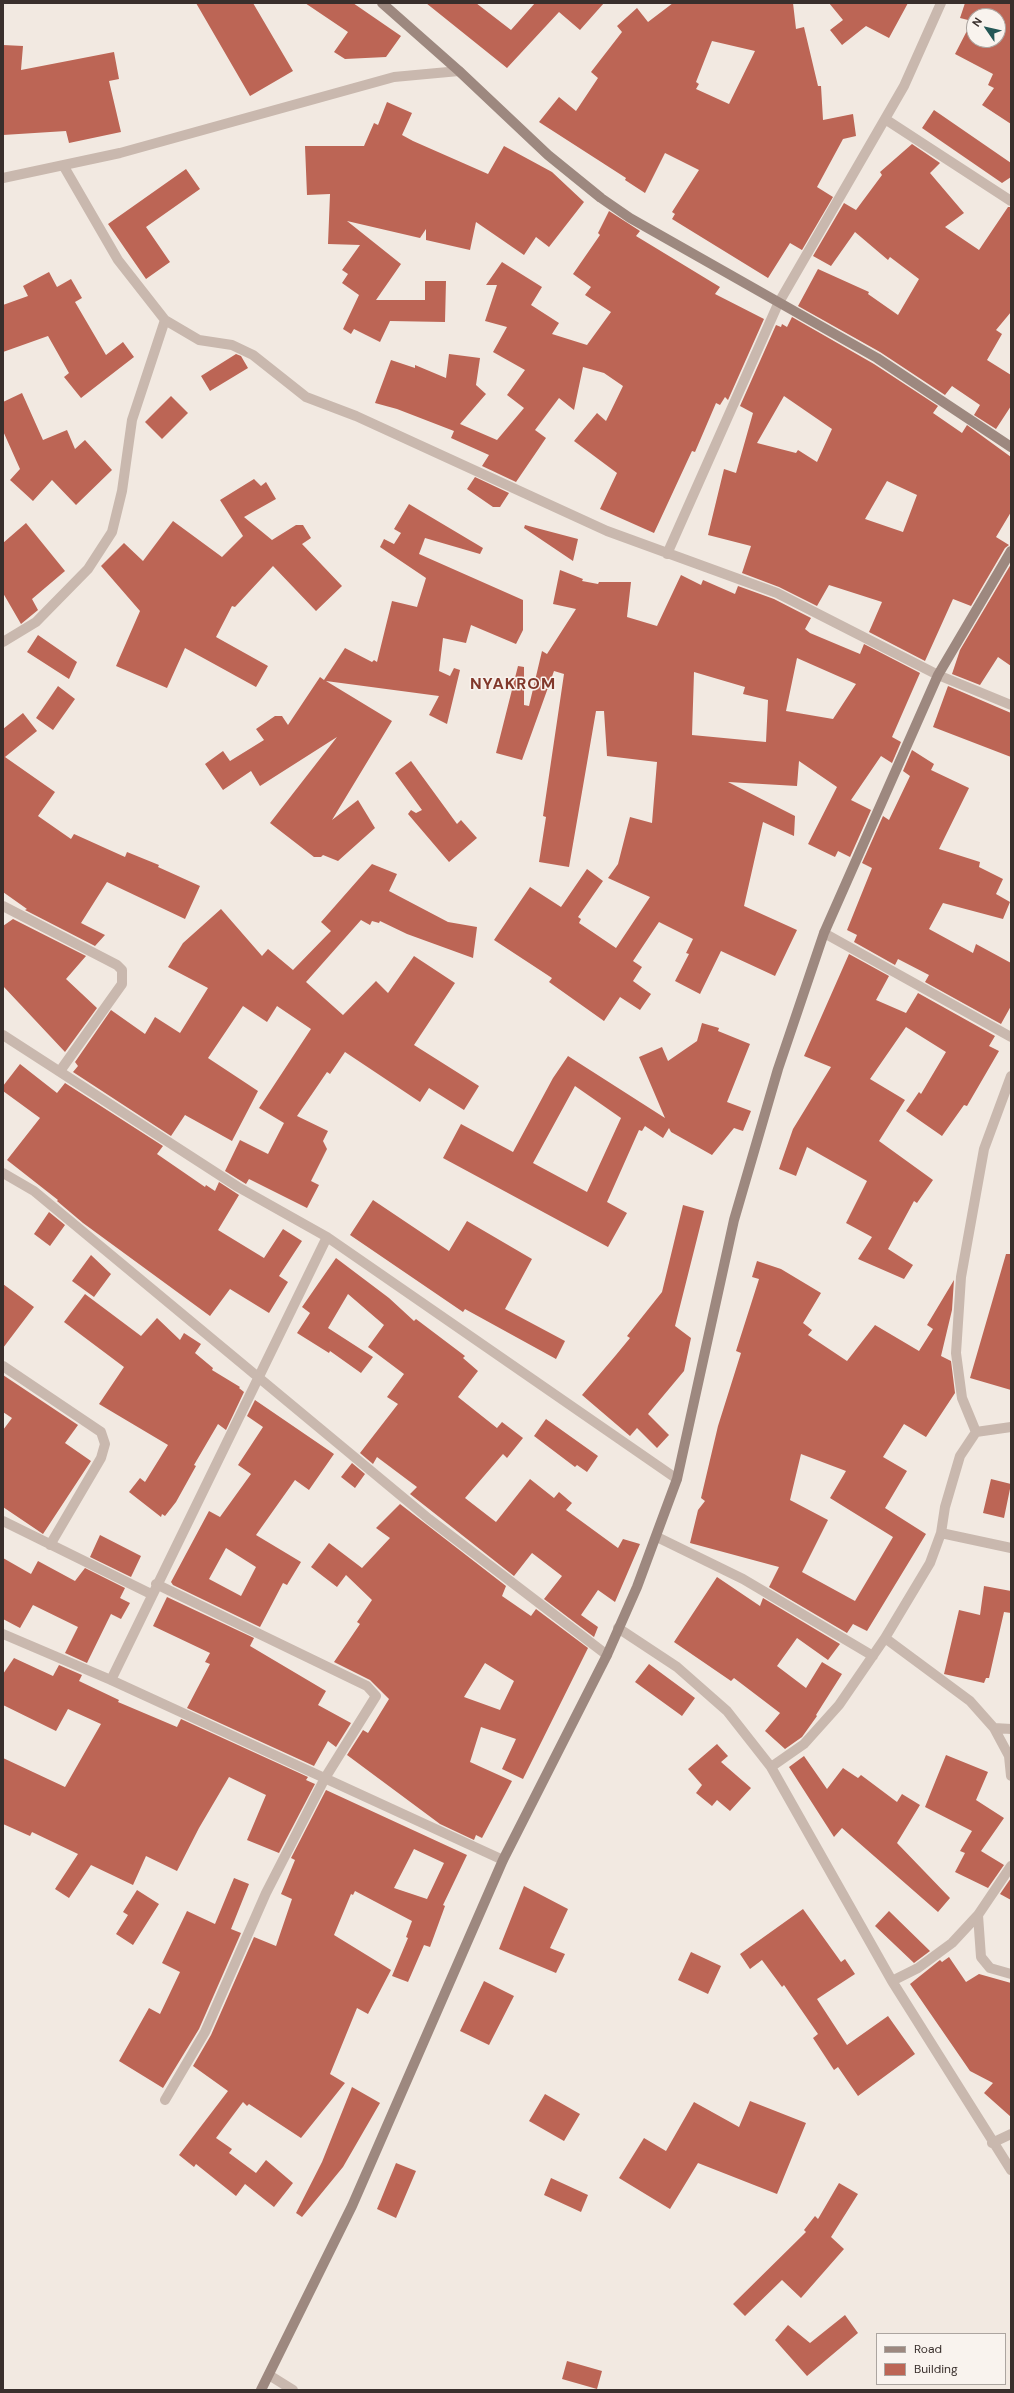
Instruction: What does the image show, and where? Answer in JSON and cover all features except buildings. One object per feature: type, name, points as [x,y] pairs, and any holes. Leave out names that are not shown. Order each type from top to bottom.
[{"type":"street","points":[[382,3],[459,71],[548,155],[601,198],[630,218],[778,304],[877,358],[1011,447]]},
{"type":"street","points":[[667,554],[778,304],[904,86],[941,3]]},
{"type":"street","points":[[3,178],[120,153],[394,77],[459,71]]},
{"type":"street","points":[[885,119],[1011,201]]},
{"type":"street","points":[[63,165],[118,260],[164,320],[199,340],[232,345],[253,355],[306,397],[356,416],[607,531],[777,593],[938,675],[1011,705]]},
{"type":"street","points":[[3,642],[41,617],[88,570],[112,532],[122,491],[132,420],[164,320]]},
{"type":"street","points":[[261,2390],[352,2206],[503,1860],[607,1655],[638,1587],[677,1479],[734,1220],[778,1069],[824,933],[938,675],[1011,551]]},
{"type":"street","points":[[3,906],[117,965],[122,970],[122,984],[60,1071]]},
{"type":"street","points":[[824,933],[1011,1037]]},
{"type":"street","points":[[3,1035],[238,1187],[327,1238],[677,1479]]},
{"type":"street","points":[[976,1432],[962,1398],[956,1353],[961,1277],[984,1149],[1011,1076]]},
{"type":"street","points":[[3,1173],[34,1191],[429,1519],[607,1655]]},
{"type":"street","points":[[111,1680],[151,1594],[327,1238]]},
{"type":"street","points":[[3,1366],[101,1432],[105,1444],[101,1458],[50,1545]]},
{"type":"street","points":[[771,1767],[804,1744],[839,1705],[885,1638],[930,1563],[941,1533],[945,1507],[960,1456],[976,1432],[1011,1427]]},
{"type":"street","points":[[3,1521],[151,1594]]},
{"type":"street","points":[[941,1533],[1011,1548]]},
{"type":"street","points":[[657,1537],[743,1579],[873,1656]]},
{"type":"street","points":[[156,1584],[368,1686],[376,1696],[325,1778],[266,1893],[206,2032],[165,2100]]},
{"type":"street","points":[[618,1628],[677,1667],[727,1711],[771,1767],[892,1981],[992,2143],[1011,2170]]},
{"type":"street","points":[[3,1634],[111,1680],[503,1860]]},
{"type":"street","points":[[885,1638],[970,1701],[994,1728],[1009,1756],[1011,1776]]},
{"type":"street","points":[[994,1728],[1011,1729]]},
{"type":"street","points":[[892,1981],[918,1968],[952,1943],[978,1915],[1011,1866]]},
{"type":"street","points":[[978,1915],[982,1957],[990,1968],[1011,1974]]},
{"type":"street","points":[[992,2143],[1011,2134]]},
{"type":"street","points":[[268,2375],[293,2390]]},
{"type":"district","name":"NYAKROM","points":[[513,685]]}]
